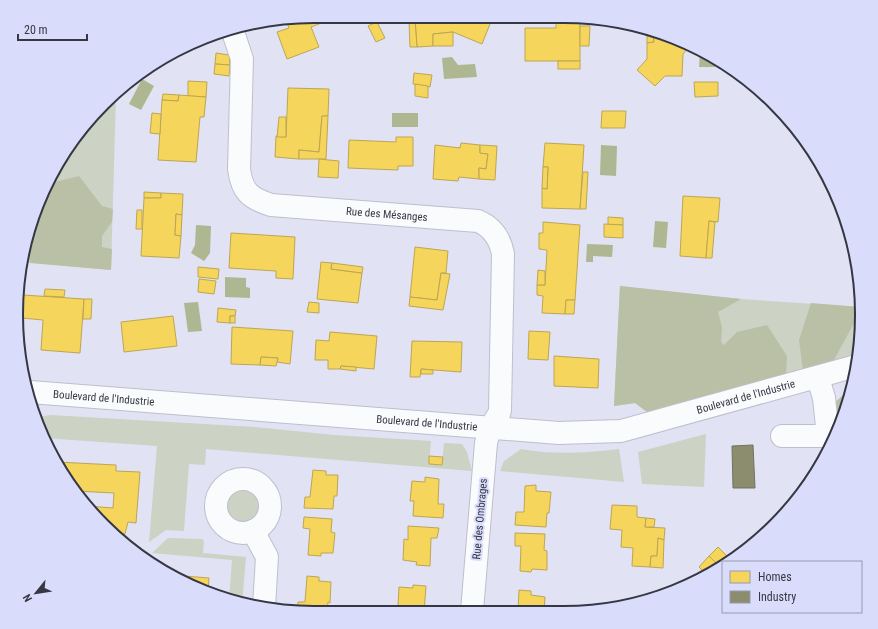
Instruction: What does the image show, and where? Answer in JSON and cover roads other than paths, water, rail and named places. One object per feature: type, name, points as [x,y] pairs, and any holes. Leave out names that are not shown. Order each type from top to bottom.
[{"type":"street","name":"Rue des Mésanges","points":[[234,34],[242,59],[238,169],[241,182],[248,194],[259,202],[271,205],[478,221],[488,226],[496,235],[503,254],[500,410],[490,428]]},
{"type":"street","name":"Boulevard de l'Industrie","points":[[34,392],[559,433],[621,431],[818,378],[850,368]]},
{"type":"street","points":[[818,378],[824,398],[830,432]]},
{"type":"street","name":"Rue des Ombrages","points":[[472,606],[486,443],[490,428]]},
{"type":"street","points":[[782,436],[828,436]]},
{"type":"street","points":[[253,531],[267,557],[264,601]]}]
